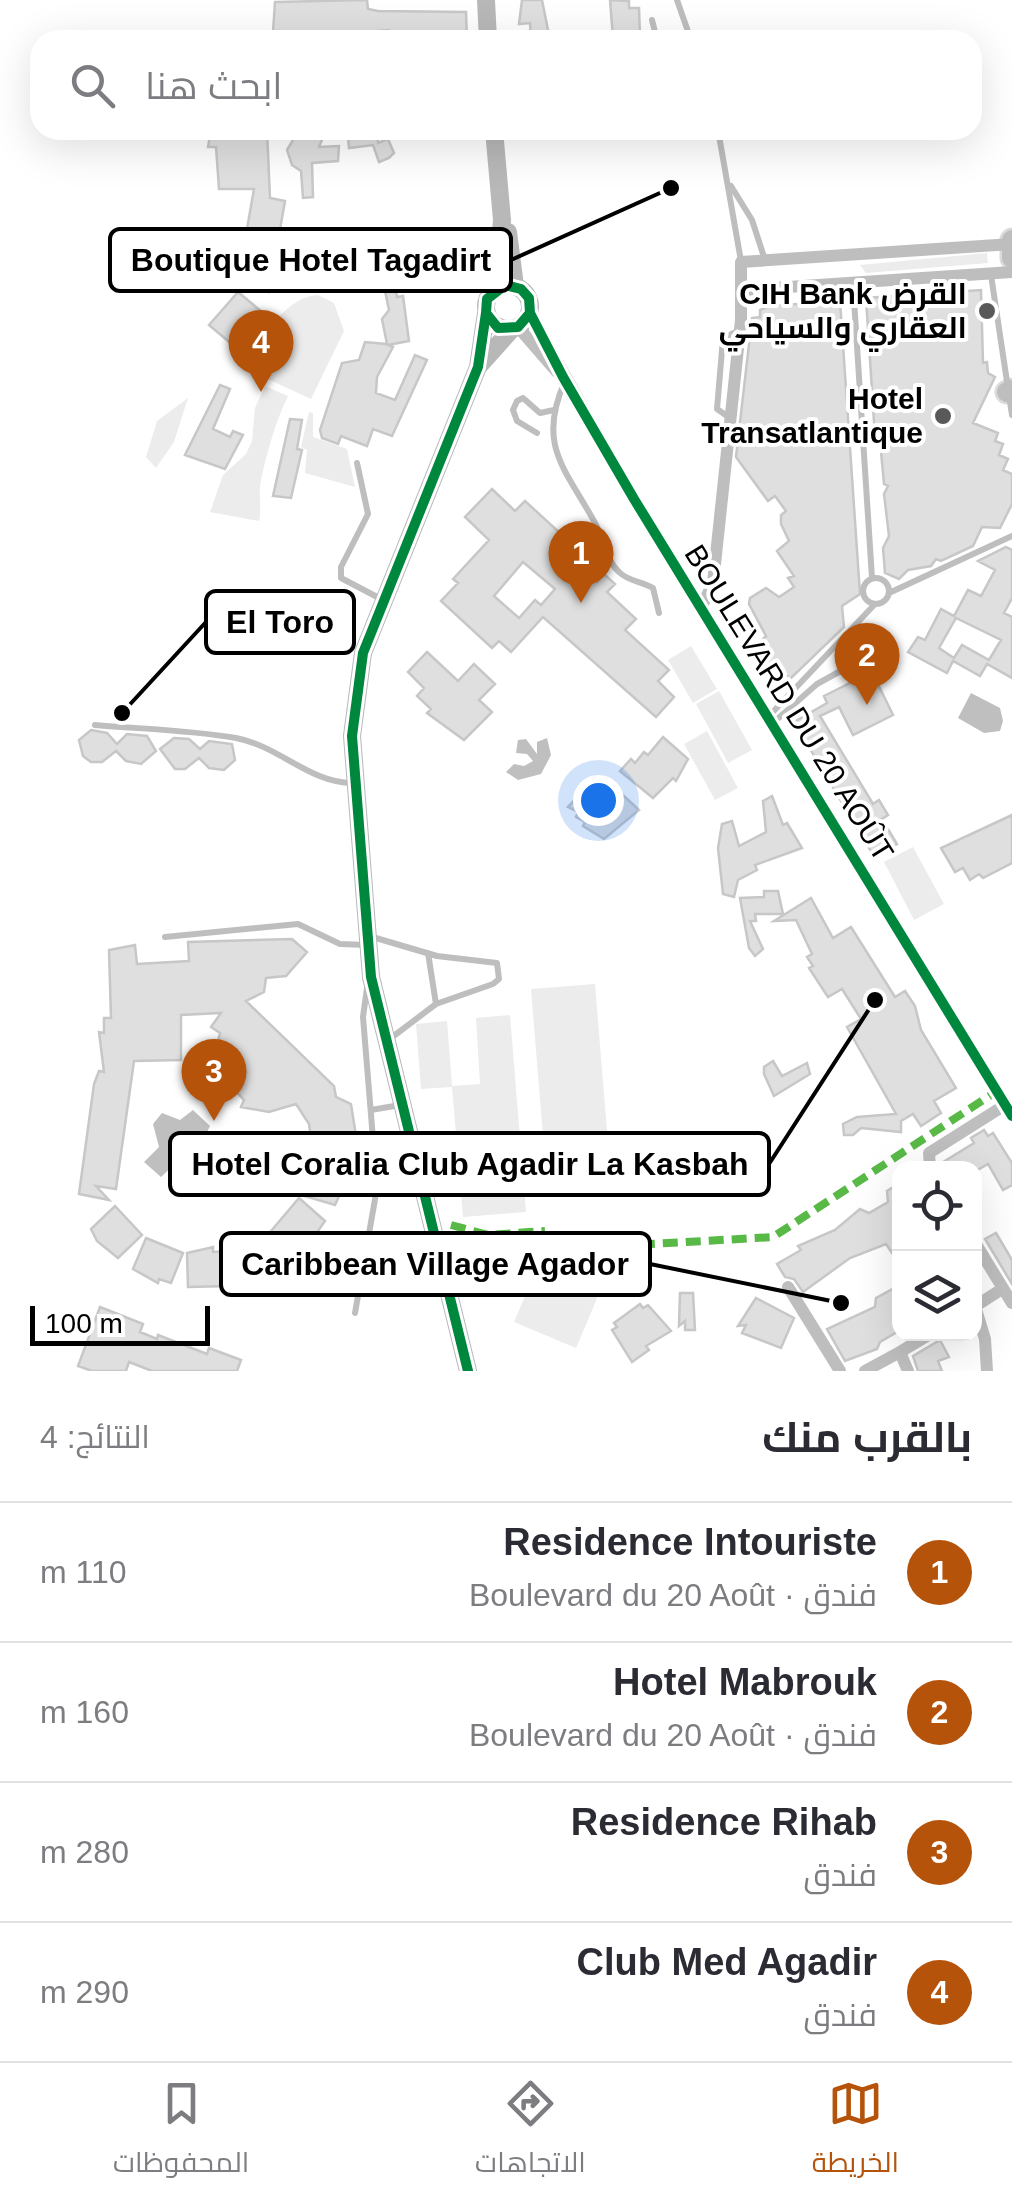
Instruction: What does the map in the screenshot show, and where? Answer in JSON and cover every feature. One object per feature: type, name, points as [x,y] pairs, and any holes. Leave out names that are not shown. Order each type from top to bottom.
[{"type":"main road","points":[[1012,242],[1012,258]]},
{"type":"street","points":[[486,0],[488,30]]},
{"type":"street","points":[[495,140],[506,287]]},
{"type":"street","points":[[702,608],[712,590],[739,331],[741,262],[1012,242]]},
{"type":"street","points":[[851,255],[853,282]]},
{"type":"street","points":[[742,290],[1012,272]]},
{"type":"street","points":[[468,1371],[370,977],[352,736],[359,671],[382,600],[478,367],[487,299],[506,287]]},
{"type":"street","points":[[478,367],[520,323],[528,298],[506,287]]},
{"type":"street","points":[[486,313],[498,328],[520,323]]},
{"type":"street","name":"BOULEVARD DU 20 AOÛT","points":[[520,323],[564,379],[1009,1110]]},
{"type":"street","points":[[930,1161],[930,1154],[1009,1110]]},
{"type":"street","points":[[980,1251],[1012,1303]]},
{"type":"street","points":[[788,1286],[840,1371]]},
{"type":"street","points":[[982,1302],[1002,1289]]},
{"type":"street","points":[[982,1329],[987,1371]]},
{"type":"street","points":[[864,1371],[918,1341]]},
{"type":"street","points":[[900,1352],[908,1371]]},
{"type":"lane","points":[[676,0],[687,30]]},
{"type":"lane","points":[[652,20],[655,30]]},
{"type":"lane","points":[[720,140],[741,262]]},
{"type":"lane","points":[[727,180],[752,220],[765,261]]},
{"type":"lane","points":[[991,274],[1012,415]]},
{"type":"lane","points":[[853,282],[872,578],[863,590],[866,599],[875,604]]},
{"type":"lane","points":[[564,379],[554,410],[553,446],[561,468],[594,521],[612,565],[622,576],[653,588],[658,613]]},
{"type":"lane","points":[[537,433],[517,421],[513,410],[517,401],[523,398],[540,413],[554,410]]},
{"type":"lane","points":[[358,462],[368,514],[341,567],[341,578],[382,600]]},
{"type":"lane","points":[[772,718],[889,592],[1012,536]]},
{"type":"lane","points":[[872,578],[886,583],[889,592]]},
{"type":"lane","points":[[772,718],[817,684],[886,646]]},
{"type":"lane","points":[[94,724],[237,738],[276,750],[326,781],[354,783]]},
{"type":"lane","points":[[165,937],[298,924],[340,944],[366,940],[497,963],[499,979],[494,984],[436,1004],[387,1042]]},
{"type":"lane","points":[[428,953],[436,1004]]},
{"type":"lane","points":[[354,1313],[377,1188],[363,1017],[370,977]]},
{"type":"lane","points":[[371,1110],[402,1105]]},
{"type":"shaded area","points":[[987,253],[988,263],[866,273],[860,265]]},
{"type":"shaded area","points":[[318,295],[334,303],[344,331],[311,399],[248,370],[248,363],[286,310],[306,297]]},
{"type":"shaded area","points":[[265,386],[288,396],[263,469],[259,521],[210,512],[223,475],[246,454],[252,441],[255,408]]},
{"type":"shaded area","points":[[188,398],[174,442],[156,468],[146,457],[157,421]]},
{"type":"shaded area","points":[[309,412],[313,413],[313,437],[347,449],[355,487],[305,473],[307,450],[301,447]]},
{"type":"shaded area","points":[[691,646],[717,689],[693,703],[668,660]]},
{"type":"shaded area","points":[[719,691],[752,750],[728,763],[696,704]]},
{"type":"shaded area","points":[[971,693],[1000,708],[1000,731],[984,733],[958,718]]},
{"type":"shaded area","points":[[707,731],[738,788],[715,800],[684,744]]},
{"type":"shaded area","points":[[547,738],[551,755],[541,774],[518,780],[506,772],[514,764],[524,766],[533,761],[527,754],[516,753],[518,740],[526,739],[537,754],[537,742]]},
{"type":"shaded area","points":[[913,847],[944,904],[914,920],[884,862]]},
{"type":"shaded area","points":[[595,984],[611,1180],[547,1185],[531,989]]},
{"type":"shaded area","points":[[510,1015],[526,1212],[463,1217],[452,1087],[421,1089],[416,1024],[447,1021],[452,1086],[480,1084],[476,1018]]},
{"type":"shaded area","points":[[193,1110],[210,1126],[199,1148],[209,1157],[194,1173],[180,1159],[161,1177],[144,1162],[159,1147],[153,1124],[162,1113],[180,1120]]},
{"type":"shaded area","points":[[539,1263],[601,1289],[576,1348],[514,1322]]},
{"type":"building","points":[[367,0],[368,9],[378,11],[466,12],[467,30],[273,30],[275,2]]},
{"type":"building","points":[[522,0],[542,0],[548,30],[530,30],[530,23],[519,24]]},
{"type":"building","points":[[610,0],[629,1],[629,8],[639,8],[640,30],[612,30]]},
{"type":"building","points":[[209,140],[267,140],[270,198],[285,201],[269,292],[237,286],[254,189],[219,189],[216,147],[208,147]]},
{"type":"building","points":[[293,140],[322,140],[319,147],[339,146],[338,161],[312,163],[313,197],[303,198],[301,171],[292,165],[287,150]]},
{"type":"building","points":[[348,140],[388,140],[394,153],[379,162],[373,145],[349,148]]},
{"type":"building","points":[[388,229],[396,238],[376,255],[399,252],[401,265],[393,273],[397,297],[403,296],[409,341],[388,345],[393,347],[377,377],[376,393],[395,400],[415,355],[427,360],[392,436],[373,429],[367,446],[341,436],[338,444],[322,438],[320,430],[342,363],[359,360],[365,342],[387,344],[382,319],[389,310],[384,286],[380,287],[376,263],[369,270],[358,258],[366,257],[367,248]]},
{"type":"building","points":[[981,290],[983,363],[987,362],[988,373],[995,377],[973,423],[998,433],[995,441],[1003,444],[999,455],[1008,459],[1003,470],[1012,474],[1012,504],[1000,528],[982,527],[973,546],[941,561],[936,559],[931,566],[908,570],[899,579],[885,573],[883,548],[889,536],[884,494],[888,486],[884,484],[880,441],[875,437],[866,298]]},
{"type":"building","points":[[238,292],[262,312],[234,346],[209,325]]},
{"type":"building","points":[[840,301],[860,594],[842,606],[844,627],[790,679],[780,669],[757,670],[769,661],[756,646],[766,636],[749,604],[750,598],[766,588],[779,597],[794,587],[788,578],[794,576],[777,551],[789,541],[781,524],[781,515],[786,511],[775,496],[768,501],[736,457],[752,318],[760,317],[760,310],[769,306]]},
{"type":"building","points":[[220,385],[230,389],[213,429],[230,437],[233,431],[243,435],[225,469],[185,455]]},
{"type":"building","points":[[290,419],[302,420],[297,449],[302,450],[291,498],[273,496]]},
{"type":"building","points":[[492,489],[515,511],[525,501],[584,555],[576,563],[597,582],[604,574],[615,584],[607,592],[636,619],[625,630],[669,670],[658,681],[674,697],[656,717],[543,617],[511,652],[499,641],[492,648],[441,601],[458,583],[453,579],[489,540],[465,517]],"holes":[[[523,562],[555,589],[541,605],[535,600],[519,618],[494,596]]]},
{"type":"building","points":[[1006,547],[1012,550],[1012,598],[1004,613],[1012,617],[1012,678],[987,664],[980,676],[953,661],[947,673],[908,652],[918,637],[925,640],[941,609],[954,616],[968,590],[981,596],[995,570],[978,561]],"holes":[[[956,618],[1001,640],[989,660],[962,645],[954,658],[939,648]]]},
{"type":"building","points":[[427,652],[458,681],[474,664],[495,684],[479,700],[492,712],[464,740],[427,713],[431,709],[417,696],[424,688],[408,672]]},
{"type":"building","points":[[872,672],[893,715],[853,735],[839,707],[820,716],[873,804],[879,800],[888,815],[882,819],[897,844],[875,858],[794,722],[827,703],[824,696]]},
{"type":"building","points":[[91,730],[107,733],[117,744],[127,734],[147,736],[156,751],[141,764],[126,761],[116,751],[102,762],[91,762],[83,756],[79,740]]},
{"type":"building","points":[[663,737],[688,759],[676,781],[673,778],[653,798],[620,771],[631,759],[635,763],[644,752],[648,755]]},
{"type":"building","points":[[174,738],[189,739],[200,749],[209,741],[232,744],[235,760],[224,770],[209,768],[199,758],[185,769],[175,769],[160,749]]},
{"type":"building","points":[[610,783],[639,810],[604,839],[583,826],[585,822],[576,817],[578,812],[568,807],[582,792],[588,798]]},
{"type":"building","points":[[772,796],[783,825],[787,823],[802,848],[755,865],[757,870],[738,880],[734,897],[723,894],[718,848],[722,824],[732,821],[739,846],[766,832],[763,801]]},
{"type":"building","points":[[1012,815],[1012,863],[983,878],[979,874],[970,880],[963,868],[955,872],[941,848]]},
{"type":"building","points":[[764,891],[778,891],[783,914],[755,914],[756,921],[750,921],[763,949],[755,956],[749,948],[740,898],[764,897]]},
{"type":"building","points":[[811,898],[833,938],[851,927],[895,997],[905,991],[915,1006],[921,1030],[956,1088],[934,1101],[941,1113],[921,1126],[913,1114],[901,1121],[901,1132],[861,1128],[853,1135],[844,1135],[843,1124],[857,1117],[896,1114],[847,1027],[861,1019],[842,989],[828,997],[809,968],[813,966],[807,957],[812,954],[796,920],[774,921]]},
{"type":"building","points":[[292,939],[307,952],[286,976],[266,978],[264,992],[246,1001],[334,1086],[336,1097],[351,1104],[357,1142],[332,1161],[345,1165],[341,1177],[347,1179],[335,1205],[301,1195],[312,1145],[309,1124],[296,1104],[269,1112],[241,1107],[244,1100],[227,1082],[220,1085],[213,1060],[220,1033],[211,1027],[221,1013],[181,1015],[181,1060],[134,1061],[116,1189],[96,1186],[109,1200],[79,1194],[94,1084],[99,1071],[104,1072],[99,1032],[104,1033],[104,1018],[111,1018],[109,950],[135,945],[137,964],[189,961],[188,942]]},
{"type":"building","points":[[773,1061],[782,1076],[807,1063],[810,1074],[774,1096],[764,1074],[764,1067]]},
{"type":"building","points":[[984,1130],[988,1136],[993,1133],[1012,1163],[1012,1185],[1003,1190],[988,1164],[982,1167],[982,1161],[945,1161],[974,1143],[971,1138]]},
{"type":"building","points":[[892,1188],[892,1253],[886,1244],[850,1258],[803,1292],[794,1279],[785,1277],[777,1264],[801,1250],[798,1246],[835,1230],[860,1209],[869,1213],[888,1202],[887,1191]]},
{"type":"building","points":[[299,1198],[325,1221],[308,1245],[304,1241],[295,1252],[271,1231]]},
{"type":"building","points":[[115,1206],[142,1235],[118,1258],[97,1241],[91,1229]]},
{"type":"building","points":[[996,1233],[1012,1260],[1012,1284],[985,1239]]},
{"type":"building","points":[[146,1238],[183,1253],[171,1283],[159,1279],[158,1283],[133,1269]]},
{"type":"building","points":[[213,1247],[213,1252],[228,1251],[230,1286],[188,1287],[187,1253]]},
{"type":"building","points":[[892,1289],[892,1335],[880,1342],[877,1349],[845,1361],[827,1329],[875,1307],[876,1298]]},
{"type":"building","points":[[680,1293],[693,1293],[695,1330],[685,1330],[685,1321],[679,1326]]},
{"type":"building","points":[[756,1298],[794,1318],[781,1348],[742,1333],[746,1325],[738,1326]]},
{"type":"building","points":[[640,1304],[643,1308],[648,1305],[671,1331],[646,1346],[649,1350],[632,1362],[612,1330],[617,1327],[614,1323]]},
{"type":"building","points":[[100,1307],[143,1324],[140,1332],[157,1339],[158,1335],[207,1354],[209,1348],[241,1360],[237,1371],[152,1371],[129,1362],[126,1371],[92,1371],[78,1366]]},
{"type":"building","points":[[941,1341],[949,1357],[938,1361],[942,1371],[918,1371],[913,1356]]},
{"type":"marked path","points":[[548,1250],[773,1237],[997,1091]]},
{"type":"marked path","points":[[451,1225],[488,1235],[545,1231]]},
{"type":"cycle path","points":[[530,313],[518,327],[498,328],[486,313],[487,299],[505,285],[521,289],[529,298],[530,313],[563,377],[634,499],[1012,1116]]},
{"type":"cycle path","points":[[468,1371],[371,977],[352,736],[363,653],[478,367],[486,313]]},
{"type":"place","name":"Boutique Hotel Tagadirt","points":[[671,188]]},
{"type":"place","name":"CIH Bank القرض العقاري والسياحي","points":[[987,311]]},
{"type":"place","name":"Club Med Agadir","points":[[261,392]]},
{"type":"place","name":"Hotel Transatlantique","points":[[943,416]]},
{"type":"place","name":"Residence Intouriste","points":[[581,603]]},
{"type":"place","name":"Hotel Mabrouk","points":[[867,705]]},
{"type":"place","name":"El Toro","points":[[122,713]]},
{"type":"place","name":"Hotel Coralia Club Agadir La Kasbah","points":[[875,1000]]},
{"type":"place","name":"Residence Rihab","points":[[214,1121]]},
{"type":"place","name":"Caribbean Village Agador","points":[[841,1303]]}]
